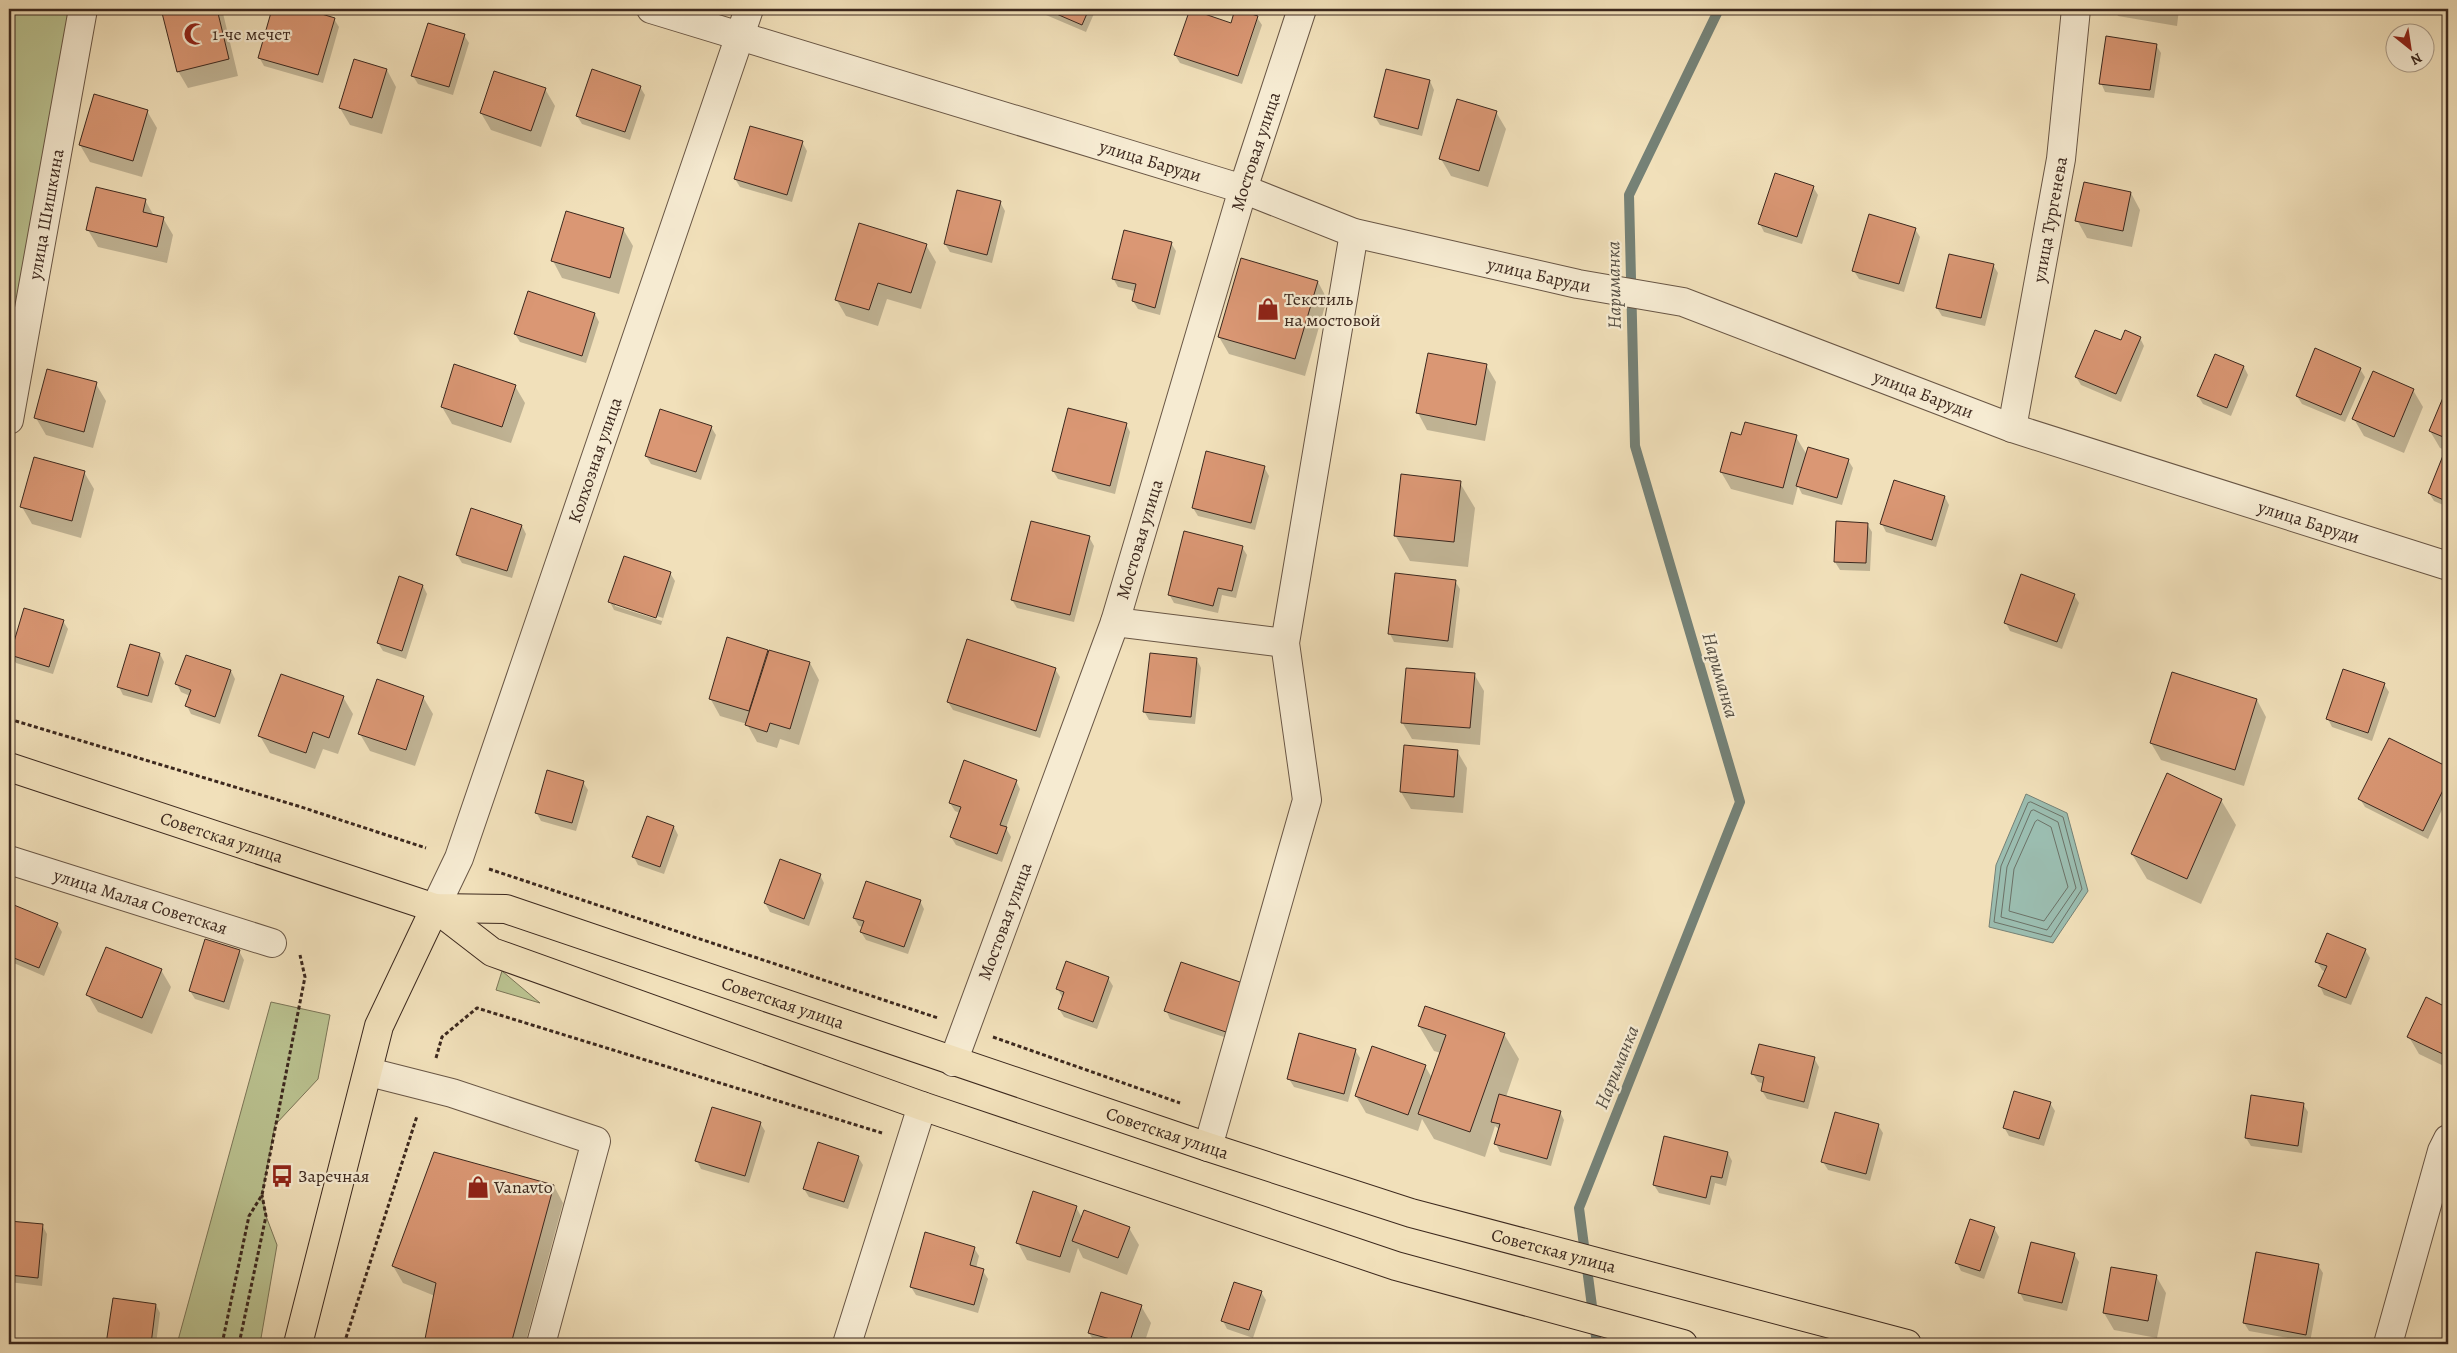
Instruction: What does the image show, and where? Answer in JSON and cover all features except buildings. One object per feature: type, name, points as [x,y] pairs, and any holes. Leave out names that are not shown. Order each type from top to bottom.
[{"type":"main road","name":"Советская улица","points":[[9,767],[435,908],[506,909],[953,1062],[1411,1213],[1907,1344]]},
{"type":"main road","name":"Советская улица","points":[[435,908],[492,952],[922,1106],[1396,1266],[1683,1344]]},
{"type":"main road","points":[[298,1344],[369,1072],[379,1026],[435,908]]},
{"type":"street","name":"улица Шишкина","points":[[9,420],[83,9]]},
{"type":"street","name":"улица Баруди","points":[[651,9],[1243,189],[1354,233],[1578,284],[1683,302],[2012,428],[2448,566]]},
{"type":"street","name":"Колхозная улица","points":[[435,908],[459,858],[749,9]]},
{"type":"street","name":"Мостовая улица","points":[[953,1062],[964,1026],[1115,622],[1243,189],[1302,9]]},
{"type":"street","name":"улица Тургенева","points":[[2012,428],[2061,159],[2076,9]]},
{"type":"street","points":[[1208,1147],[1307,800],[1285,642],[1354,233]]},
{"type":"street","points":[[1115,622],[1285,642]]},
{"type":"street","name":"улица Малая Советская","points":[[9,860],[272,943]]},
{"type":"street","points":[[369,1072],[452,1094],[596,1141],[540,1344]]},
{"type":"street","points":[[847,1344],[922,1106]]},
{"type":"street","points":[[2388,1344],[2442,1151],[2448,1139]]},
{"type":"path","points":[[9,718],[426,848]]},
{"type":"path","points":[[489,869],[964,1026],[1216,1116]]},
{"type":"path","points":[[222,1344],[250,1216],[262,1194],[299,1008]]},
{"type":"path","points":[[344,1344],[442,1038],[477,1008],[910,1142]]},
{"type":"path","points":[[239,1344],[266,1216],[262,1194]]},
{"type":"green space","points":[[9,9],[71,9],[9,374]]},
{"type":"green space","points":[[502,971],[540,1003],[496,990]]},
{"type":"green space","points":[[271,1002],[330,1015],[318,1079],[275,1125],[262,1195],[266,1216],[277,1245],[260,1344],[177,1344]]},
{"type":"water","points":[[2026,794],[2067,813],[2088,891],[2053,943],[1989,927],[1996,865]]},
{"type":"waterway","name":"Нариманка","points":[[1597,1344],[1579,1208],[1740,802],[1635,446],[1629,195],[1719,9]]},
{"type":"place","name":"1-че мечет","points":[[195,34]]},
{"type":"place","name":"Текстиль на мостовой","points":[[1268,309]]},
{"type":"place","name":"Заречная","points":[[282,1176]]},
{"type":"place","name":"Vanavto","points":[[478,1187]]}]
